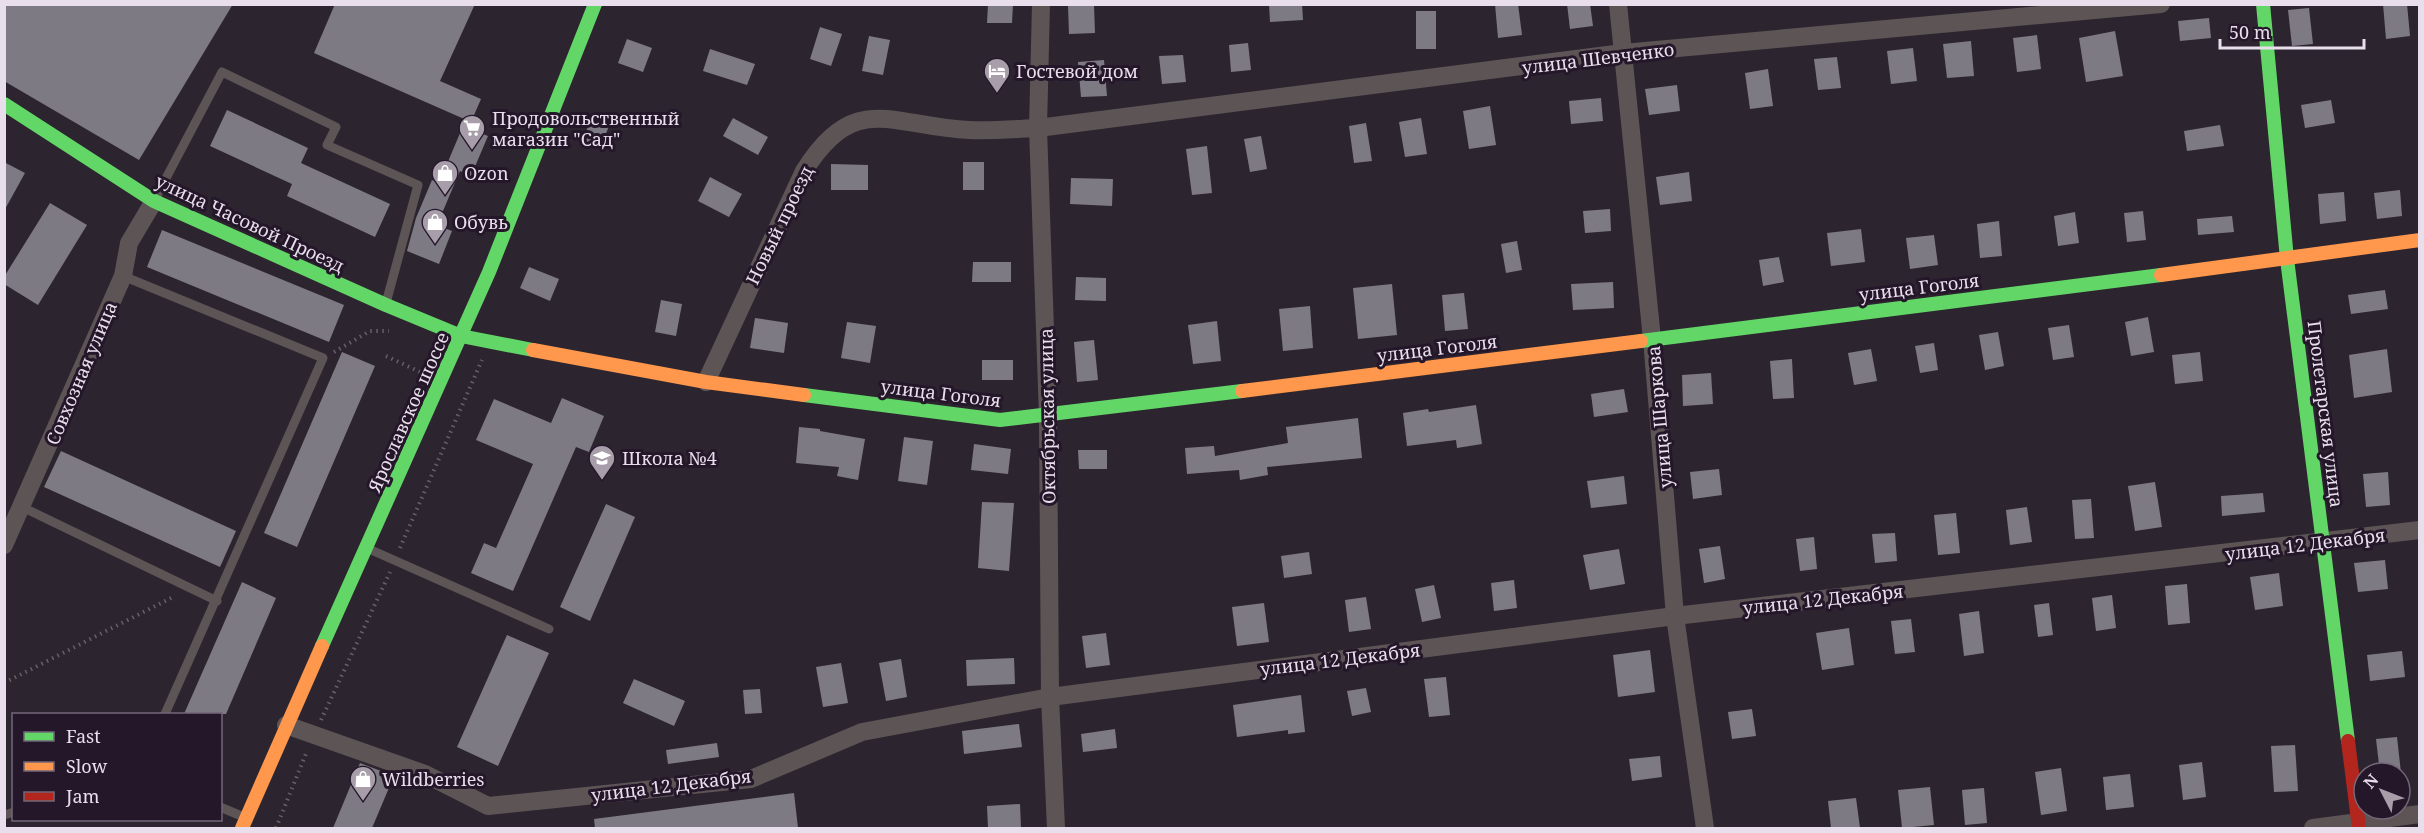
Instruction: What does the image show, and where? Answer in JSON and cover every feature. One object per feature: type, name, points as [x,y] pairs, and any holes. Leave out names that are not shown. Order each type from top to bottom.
[{"type":"street","name":"Ярославское шоссе","points":[[244,823],[461,336],[595,4]]},
{"type":"street","name":"Октябрьская улица","points":[[1041,4],[1038,128],[1048,416],[1050,697],[1056,828]]},
{"type":"street","name":"улица Шаркова","points":[[1618,4],[1652,339],[1676,616],[1705,828]]},
{"type":"street","name":"улица Шевченко","points":[[1038,128],[1623,53],[2161,4]]},
{"type":"street","name":"Пролетарская улица","points":[[2264,4],[2287,259],[2358,826]]},
{"type":"street","name":"улица Часовой Проезд","points":[[4,104],[154,201],[386,305],[461,336]]},
{"type":"street","name":"Новый проезд","points":[[706,382],[804,171],[815,152],[835,132],[850,123],[873,117],[969,130],[1038,128]]},
{"type":"street","name":"Совхозная улица","points":[[4,545],[123,276],[129,243],[154,201]]},
{"type":"street","name":"улица Гоголя","points":[[461,336],[706,382],[1000,420],[1048,416],[2287,259],[2420,240]]},
{"type":"street","name":"улица 12 Декабря","points":[[286,725],[425,774],[488,806],[751,779],[862,732],[1050,697],[1676,616],[2420,530]]},
{"type":"street","points":[[2313,828],[2358,826],[2420,814]]},
{"type":"lane","points":[[154,201],[222,72],[336,127],[327,145],[418,185],[386,305]]},
{"type":"lane","points":[[123,276],[323,358],[165,713]]},
{"type":"lane","points":[[22,507],[217,601]]},
{"type":"lane","points":[[367,548],[549,629]]},
{"type":"lane","points":[[222,808],[244,823]]},
{"type":"path","points":[[323,358],[370,331],[398,331]]},
{"type":"path","points":[[276,828],[314,735],[395,561],[490,341]]},
{"type":"path","points":[[4,683],[190,588]]},
{"type":"building","points":[[4,4],[233,4],[139,160],[4,81]]},
{"type":"building","points":[[335,4],[475,4],[440,81],[481,99],[471,122],[314,53]]},
{"type":"building","points":[[988,4],[1013,4],[1012,23],[987,23]]},
{"type":"building","points":[[1269,4],[1302,4],[1303,20],[1270,22]]},
{"type":"building","points":[[1495,4],[1518,4],[1522,35],[1498,38]]},
{"type":"building","points":[[1567,4],[1590,4],[1593,26],[1570,29]]},
{"type":"building","points":[[2383,4],[2407,4],[2410,36],[2386,39]]},
{"type":"building","points":[[1094,5],[1095,33],[1069,34],[1068,6]]},
{"type":"building","points":[[2309,8],[2313,44],[2292,46],[2288,10]]},
{"type":"building","points":[[1416,11],[1436,11],[1436,49],[1416,49]]},
{"type":"building","points":[[2209,18],[2211,38],[2180,41],[2178,21]]},
{"type":"building","points":[[820,27],[842,34],[831,66],[810,59]]},
{"type":"building","points":[[2115,31],[2123,76],[2086,82],[2079,38]]},
{"type":"building","points":[[2037,35],[2041,69],[2017,72],[2013,38]]},
{"type":"building","points":[[869,36],[890,40],[883,75],[862,71]]},
{"type":"building","points":[[627,39],[652,48],[643,72],[618,63]]},
{"type":"building","points":[[1971,41],[1974,76],[1947,78],[1943,44]]},
{"type":"building","points":[[1248,43],[1251,70],[1231,72],[1229,45]]},
{"type":"building","points":[[1913,48],[1917,81],[1891,84],[1887,51]]},
{"type":"building","points":[[710,49],[755,64],[747,85],[703,71]]},
{"type":"building","points":[[1183,55],[1186,82],[1162,84],[1159,56]]},
{"type":"building","points":[[1837,57],[1841,88],[1818,90],[1814,59]]},
{"type":"building","points":[[1104,60],[1107,96],[1081,97],[1078,62]]},
{"type":"building","points":[[1768,69],[1773,106],[1750,109],[1745,73]]},
{"type":"building","points":[[1677,85],[1680,111],[1649,115],[1645,89]]},
{"type":"building","points":[[1601,98],[1603,121],[1571,124],[1569,101]]},
{"type":"building","points":[[2331,100],[2335,123],[2305,128],[2301,105]]},
{"type":"building","points":[[1490,106],[1496,145],[1469,149],[1463,111]]},
{"type":"building","points":[[227,110],[308,148],[301,163],[390,204],[375,237],[287,196],[292,184],[210,146]]},
{"type":"building","points":[[733,118],[768,137],[758,155],[723,136]]},
{"type":"building","points":[[1421,118],[1427,154],[1405,157],[1399,122]]},
{"type":"building","points":[[591,119],[609,126],[600,149],[582,142]]},
{"type":"building","points":[[1366,123],[1372,161],[1354,163],[1349,126]]},
{"type":"building","points":[[2220,125],[2224,146],[2187,151],[2184,131]]},
{"type":"building","points":[[463,126],[488,136],[471,176],[460,171],[437,225],[452,231],[439,264],[407,251],[416,218],[432,180],[439,183]]},
{"type":"building","points":[[1261,136],[1267,169],[1250,172],[1244,139]]},
{"type":"building","points":[[1207,146],[1212,193],[1192,195],[1186,149]]},
{"type":"building","points":[[4,162],[25,173],[4,211]]},
{"type":"building","points":[[963,162],[984,162],[984,190],[963,190]]},
{"type":"building","points":[[831,164],[868,165],[868,190],[831,190]]},
{"type":"building","points":[[1689,172],[1692,201],[1660,205],[1656,177]]},
{"type":"building","points":[[710,177],[742,194],[729,217],[698,201]]},
{"type":"building","points":[[1071,178],[1113,179],[1112,206],[1070,204]]},
{"type":"building","points":[[2400,190],[2402,216],[2377,219],[2374,193]]},
{"type":"building","points":[[2344,192],[2346,221],[2320,224],[2318,194]]},
{"type":"building","points":[[50,203],[87,225],[38,305],[4,284],[4,277]]},
{"type":"building","points":[[1610,209],[1611,231],[1585,233],[1583,211]]},
{"type":"building","points":[[2143,211],[2146,240],[2127,242],[2124,213]]},
{"type":"building","points":[[2075,212],[2079,243],[2058,246],[2054,216]]},
{"type":"building","points":[[2232,216],[2234,232],[2198,235],[2197,219]]},
{"type":"building","points":[[1999,221],[2002,256],[1980,258],[1977,224]]},
{"type":"building","points":[[1861,229],[1865,262],[1831,266],[1827,233]]},
{"type":"building","points":[[162,230],[344,305],[329,342],[147,267]]},
{"type":"building","points":[[1934,235],[1938,265],[1910,269],[1906,238]]},
{"type":"building","points":[[1517,241],[1522,270],[1506,273],[1501,244]]},
{"type":"building","points":[[1779,257],[1784,282],[1763,286],[1759,260]]},
{"type":"building","points":[[973,262],[1011,262],[1011,282],[972,282]]},
{"type":"building","points":[[529,267],[559,279],[550,301],[520,288]]},
{"type":"building","points":[[1076,277],[1106,278],[1106,301],[1075,300]]},
{"type":"building","points":[[1613,282],[1614,308],[1573,310],[1571,284]]},
{"type":"building","points":[[1392,284],[1397,335],[1358,339],[1353,288]]},
{"type":"building","points":[[2385,290],[2388,309],[2351,314],[2348,295]]},
{"type":"building","points":[[1464,293],[1468,329],[1445,331],[1442,295]]},
{"type":"building","points":[[661,300],[682,304],[676,336],[655,332]]},
{"type":"building","points":[[1310,306],[1313,348],[1283,351],[1279,309]]},
{"type":"building","points":[[2148,317],[2154,352],[2131,356],[2125,322]]},
{"type":"building","points":[[755,318],[788,323],[784,353],[750,348]]},
{"type":"building","points":[[1217,321],[1221,361],[1193,364],[1188,325]]},
{"type":"building","points":[[847,322],[876,326],[870,363],[841,358]]},
{"type":"building","points":[[2069,325],[2074,357],[2053,360],[2048,328]]},
{"type":"building","points":[[1998,332],[2004,366],[1985,370],[1979,335]]},
{"type":"building","points":[[1094,340],[1098,380],[1077,382],[1074,342]]},
{"type":"building","points":[[1934,343],[1938,370],[1920,373],[1915,346]]},
{"type":"building","points":[[1871,349],[1877,381],[1854,385],[1848,353]]},
{"type":"building","points":[[2387,349],[2392,392],[2354,398],[2349,355]]},
{"type":"building","points":[[342,352],[375,366],[297,547],[264,533]]},
{"type":"building","points":[[2200,352],[2203,381],[2175,384],[2172,355]]},
{"type":"building","points":[[1792,359],[1794,398],[1773,399],[1770,361]]},
{"type":"building","points":[[982,360],[1013,360],[1013,380],[982,380]]},
{"type":"building","points":[[1711,373],[1713,404],[1683,406],[1682,375]]},
{"type":"building","points":[[1624,389],[1628,412],[1594,417],[1591,394]]},
{"type":"building","points":[[562,398],[604,416],[589,452],[576,447],[513,591],[471,573],[484,543],[496,548],[533,464],[476,440],[494,399],[551,423]]},
{"type":"building","points":[[1476,405],[1482,444],[1457,448],[1456,440],[1407,446],[1403,413],[1428,409],[1429,412]]},
{"type":"building","points":[[1358,418],[1362,458],[1267,467],[1268,475],[1240,480],[1239,470],[1187,474],[1185,448],[1214,446],[1215,456],[1288,443],[1286,427]]},
{"type":"building","points":[[799,427],[865,439],[858,480],[837,476],[839,467],[796,463]]},
{"type":"building","points":[[904,437],[933,441],[927,485],[898,481]]},
{"type":"building","points":[[974,444],[1011,449],[1008,474],[971,470]]},
{"type":"building","points":[[1078,450],[1107,450],[1107,469],[1079,469]]},
{"type":"building","points":[[61,451],[236,531],[220,567],[44,487]]},
{"type":"building","points":[[1719,469],[1722,495],[1693,499],[1690,472]]},
{"type":"building","points":[[2388,472],[2390,505],[2366,507],[2363,474]]},
{"type":"building","points":[[1624,476],[1627,504],[1591,508],[1587,481]]},
{"type":"building","points":[[2155,482],[2162,527],[2135,531],[2128,486]]},
{"type":"building","points":[[2263,493],[2265,512],[2222,516],[2221,496]]},
{"type":"building","points":[[2091,499],[2094,538],[2075,539],[2072,500]]},
{"type":"building","points":[[982,502],[1014,503],[1009,571],[978,568]]},
{"type":"building","points":[[606,504],[635,517],[590,621],[560,607]]},
{"type":"building","points":[[2027,507],[2032,542],[2010,545],[2006,510]]},
{"type":"building","points":[[1956,513],[1960,553],[1938,555],[1934,515]]},
{"type":"building","points":[[1895,533],[1897,561],[1875,563],[1872,534]]},
{"type":"building","points":[[1814,537],[1817,569],[1800,571],[1796,539]]},
{"type":"building","points":[[1720,546],[1725,579],[1704,583],[1699,549]]},
{"type":"building","points":[[1619,549],[1625,584],[1590,590],[1583,555]]},
{"type":"building","points":[[1309,552],[1312,574],[1284,578],[1281,556]]},
{"type":"building","points":[[2385,560],[2388,589],[2358,592],[2354,563]]},
{"type":"building","points":[[2279,573],[2283,606],[2255,610],[2250,577]]},
{"type":"building","points":[[1514,580],[1517,608],[1494,611],[1491,583]]},
{"type":"building","points":[[242,582],[276,598],[226,714],[184,713]]},
{"type":"building","points":[[2187,584],[2190,623],[2168,625],[2165,586]]},
{"type":"building","points":[[1434,585],[1441,618],[1422,622],[1415,589]]},
{"type":"building","points":[[2112,595],[2116,628],[2096,631],[2092,598]]},
{"type":"building","points":[[1366,597],[1371,629],[1349,632],[1345,600]]},
{"type":"building","points":[[1264,603],[1269,642],[1237,646],[1232,607]]},
{"type":"building","points":[[2049,603],[2053,635],[2038,637],[2034,605]]},
{"type":"building","points":[[1979,611],[1984,653],[1964,656],[1959,614]]},
{"type":"building","points":[[1911,619],[1915,652],[1895,654],[1891,621]]},
{"type":"building","points":[[1849,628],[1854,665],[1822,670],[1816,633]]},
{"type":"building","points":[[1106,633],[1110,665],[1086,668],[1082,636]]},
{"type":"building","points":[[507,635],[549,653],[498,766],[457,747]]},
{"type":"building","points":[[1650,650],[1655,692],[1618,697],[1613,655]]},
{"type":"building","points":[[2402,651],[2405,677],[2370,681],[2367,655]]},
{"type":"building","points":[[1014,658],[1015,684],[967,686],[966,660]]},
{"type":"building","points":[[901,659],[907,697],[886,701],[879,663]]},
{"type":"building","points":[[841,663],[848,703],[823,707],[816,667]]},
{"type":"building","points":[[1446,677],[1450,715],[1429,717],[1424,679]]},
{"type":"building","points":[[634,679],[685,701],[674,726],[623,703]]},
{"type":"building","points":[[1366,688],[1371,712],[1352,716],[1347,691]]},
{"type":"building","points":[[760,689],[762,713],[745,714],[743,690]]},
{"type":"building","points":[[1301,695],[1305,732],[1288,734],[1288,730],[1237,737],[1233,705]]},
{"type":"building","points":[[1752,709],[1756,736],[1732,739],[1728,712]]},
{"type":"building","points":[[1019,724],[1022,747],[964,754],[962,731]]},
{"type":"building","points":[[1115,729],[1117,748],[1083,752],[1081,734]]},
{"type":"building","points":[[2397,737],[2400,761],[2379,761],[2376,739]]},
{"type":"building","points":[[717,743],[719,757],[668,764],[666,750]]},
{"type":"building","points":[[2295,745],[2298,791],[2274,792],[2271,746]]},
{"type":"building","points":[[1660,756],[1662,777],[1632,781],[1629,759]]},
{"type":"building","points":[[2202,762],[2206,797],[2183,800],[2179,765]]},
{"type":"building","name":"Wildberries","points":[[360,763],[394,776],[372,828],[333,828]]},
{"type":"building","points":[[2061,768],[2067,811],[2041,815],[2035,772]]},
{"type":"building","points":[[2130,774],[2134,807],[2106,810],[2103,777]]},
{"type":"building","points":[[1930,787],[1934,825],[1902,828],[1898,790]]},
{"type":"building","points":[[1984,788],[1987,823],[1965,825],[1962,790]]},
{"type":"building","points":[[794,793],[798,828],[595,828],[594,819]]},
{"type":"building","points":[[1856,798],[1860,828],[1831,828],[1828,801]]},
{"type":"building","points":[[1020,804],[1021,828],[988,828],[987,806]]},
{"type":"traffic: fast","points":[[322,646],[489,272],[595,4]]},
{"type":"traffic: fast","points":[[2263,4],[2287,259],[2348,741]]},
{"type":"traffic: fast","points":[[4,104],[154,201],[386,305],[461,336],[533,350]]},
{"type":"traffic: fast","points":[[1641,341],[2161,275]]},
{"type":"traffic: fast","points":[[804,395],[1000,420],[1242,391]]},
{"type":"traffic: slow","points":[[2161,275],[2420,240]]},
{"type":"traffic: slow","points":[[1242,391],[1641,341]]},
{"type":"traffic: slow","points":[[533,350],[706,382],[804,395]]},
{"type":"traffic: slow","points":[[242,828],[322,646]]},
{"type":"traffic: jam","points":[[2348,741],[2359,828]]},
{"type":"place","name":"Гостевой дом","points":[[997,94]]},
{"type":"place","name":"Продовольственный магазин \"Сад\"","points":[[472,151]]},
{"type":"place","name":"Ozon","points":[[445,196]]},
{"type":"place","name":"Обувь","points":[[435,245]]},
{"type":"place","name":"Школа №4","points":[[602,481]]},
{"type":"place","name":"Wildberries","points":[[363,802]]}]
